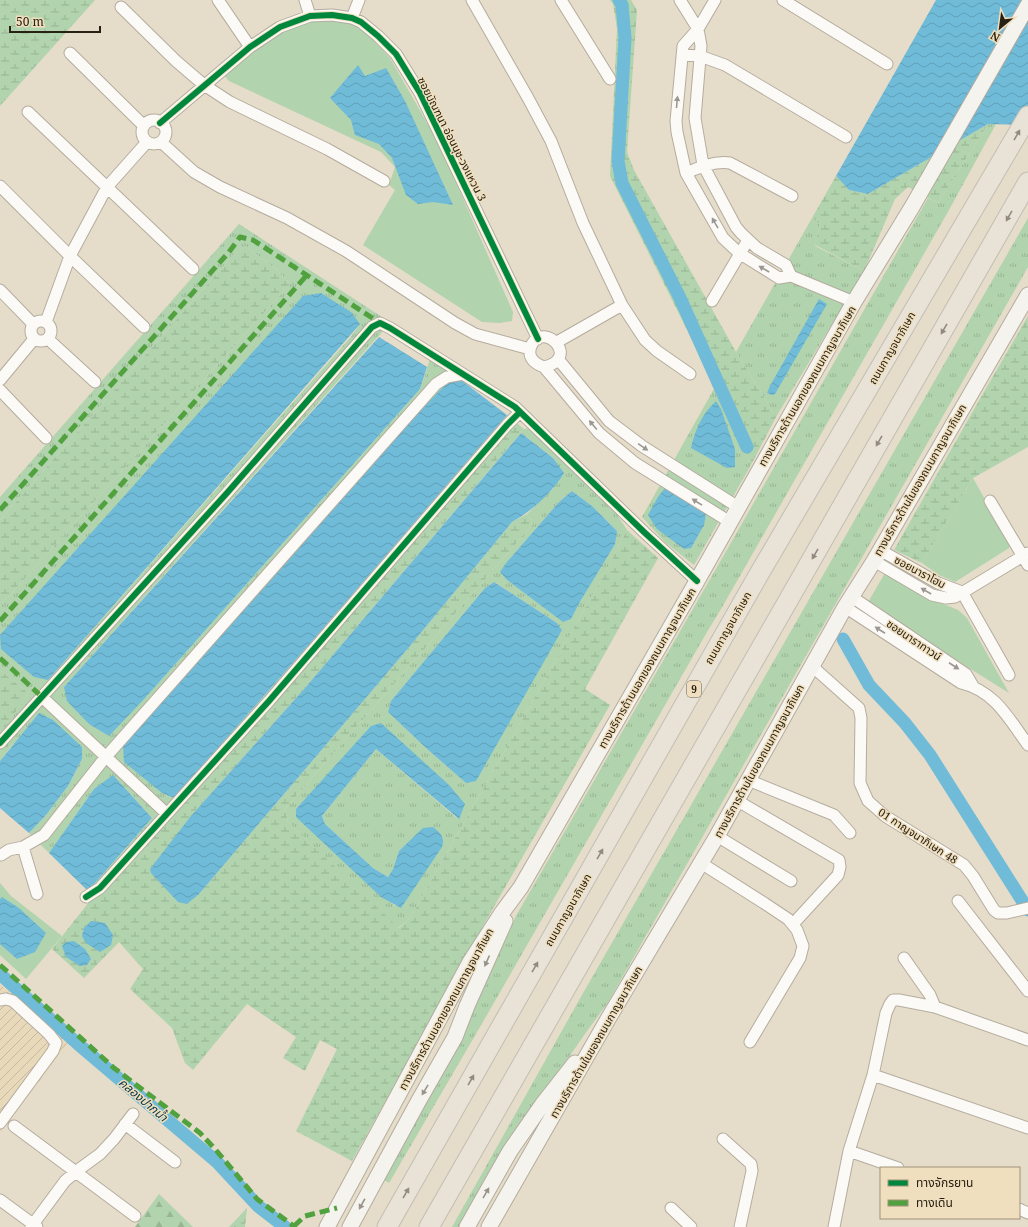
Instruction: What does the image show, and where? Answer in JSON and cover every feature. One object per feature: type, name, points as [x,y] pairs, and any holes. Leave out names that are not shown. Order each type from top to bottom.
[{"type":"highway","name":"ถนนกาญจนาภิเษก","points":[[387,1227],[755,581],[1028,116]]},
{"type":"highway","points":[[429,1227],[1028,182]]},
{"type":"main road","name":"ทางบริการด้านนอกของถนนกาญจนาภิเษก","points":[[327,1227],[470,962],[501,914],[521,887],[697,581],[854,302],[912,207],[1028,5]]},
{"type":"main road","name":"ทางบริการด้านในของถนนกาญจนาภิเษก","points":[[489,1227],[608,1019],[717,836],[736,800],[813,667],[848,602],[877,556],[1028,295]]},
{"type":"main road","points":[[350,1227],[455,1037],[467,1006],[521,887]]},
{"type":"main road","points":[[466,1227],[510,1151],[542,1105],[608,1019]]},
{"type":"main road","points":[[435,1027],[447,1020],[454,1023],[456,1028],[455,1037]]},
{"type":"street","points":[[218,0],[250,46]]},
{"type":"street","points":[[305,0],[310,16]]},
{"type":"street","points":[[352,18],[359,0]]},
{"type":"street","points":[[472,0],[551,141],[583,223],[622,305],[645,340],[657,351],[690,374]]},
{"type":"street","points":[[561,0],[610,79]]},
{"type":"street","points":[[680,0],[698,29],[701,46],[694,118],[703,166],[736,227],[757,248],[786,265],[792,276]]},
{"type":"street","points":[[715,0],[698,29],[683,45],[676,127],[686,173],[723,238],[739,253],[779,278],[792,276],[854,302]]},
{"type":"street","points":[[783,0],[887,64]]},
{"type":"street","points":[[121,7],[204,85],[230,102],[327,149],[384,181]]},
{"type":"street","name":"ซอยมัณฑนา อ่อนนุช-วงแหวน 3","points":[[160,122],[250,46],[280,28],[310,16],[332,15],[352,18],[361,22],[396,54],[420,93],[538,338]]},
{"type":"street","points":[[70,53],[144,126]]},
{"type":"street","points":[[682,55],[700,56],[726,65],[846,137]]},
{"type":"street","points":[[28,112],[193,269]]},
{"type":"street","points":[[153,120],[160,122],[166,132],[161,142],[152,144],[146,142],[142,134],[144,126],[149,121],[153,120]]},
{"type":"street","points":[[46,322],[70,256],[107,187],[146,142]]},
{"type":"street","points":[[161,142],[194,172],[220,187],[287,218],[346,251],[455,323],[475,334],[530,349]]},
{"type":"street","points":[[686,173],[703,166],[721,162],[730,163],[792,196]]},
{"type":"street","points":[[0,186],[144,327]]},
{"type":"street","points":[[712,301],[748,240]]},
{"type":"street","points":[[0,290],[34,324]]},
{"type":"street","points":[[557,342],[622,305]]},
{"type":"street","points":[[40,321],[46,322],[51,327],[52,331],[48,339],[41,342],[32,337],[31,330],[34,324],[40,321]]},
{"type":"street","points":[[0,744],[227,493],[372,327],[380,323],[515,407],[644,532],[697,581]]},
{"type":"street","points":[[544,367],[552,365],[558,359],[560,350],[557,342],[550,337],[541,337],[534,341],[530,349],[530,357],[536,364],[544,367],[599,432],[634,463],[730,522]]},
{"type":"street","points":[[0,380],[34,339]]},
{"type":"street","points":[[48,339],[95,382]]},
{"type":"street","points":[[558,359],[609,421],[642,446],[738,507]]},
{"type":"street","points":[[1,855],[9,850],[23,847],[44,835],[106,757],[436,384],[447,377],[463,374]]},
{"type":"street","points":[[0,390],[46,438]]},
{"type":"street","points":[[86,897],[100,888],[269,701],[507,425],[520,412]]},
{"type":"street","points":[[990,501],[1026,558],[962,592],[1008,676]]},
{"type":"street","name":"ซอยนาราโฮม","points":[[877,556],[938,584],[962,592]]},
{"type":"street","name":"ซอยนาราทาวน์","points":[[848,602],[966,674],[973,686],[986,694],[1002,708],[1028,745]]},
{"type":"street","name":"01 กาญจนาภิเษก 48","points":[[813,667],[858,708],[861,718],[860,783],[868,801],[885,816],[964,865],[973,876],[994,910],[998,913],[1007,913],[1028,908]]},
{"type":"street","points":[[42,697],[167,814]]},
{"type":"street","points":[[748,780],[834,815],[850,833]]},
{"type":"street","points":[[736,800],[839,860],[840,867],[838,876],[792,924]]},
{"type":"street","points":[[717,836],[791,881]]},
{"type":"street","points":[[23,847],[37,894]]},
{"type":"street","points":[[701,863],[764,902],[788,919],[801,938],[803,946],[800,958],[750,1042]]},
{"type":"street","points":[[958,901],[1028,991]]},
{"type":"street","points":[[904,958],[930,995],[935,1008]]},
{"type":"street","points":[[0,1000],[6,999],[13,1001],[49,1034],[56,1043],[53,1051],[0,1123]]},
{"type":"street","points":[[834,1227],[849,1151],[873,1075],[886,1013],[893,1000],[935,1008],[1028,1040]]},
{"type":"street","points":[[873,1075],[1028,1128]]},
{"type":"street","points":[[0,1200],[34,1226],[65,1181],[100,1154],[133,1114]]},
{"type":"street","points":[[125,1124],[175,1162]]},
{"type":"street","points":[[14,1126],[135,1216]]},
{"type":"street","points":[[722,1139],[751,1164],[752,1171],[740,1227]]},
{"type":"street","points":[[849,1151],[895,1167]]},
{"type":"street","points":[[671,1208],[691,1227]]},
{"type":"shaded area","points":[[0,984],[68,1043],[0,1133]]},
{"type":"green space","points":[[0,0],[95,0],[0,106]]},
{"type":"green space","points":[[610,0],[631,0],[637,10],[627,152],[634,170],[736,352],[776,417],[751,465],[702,360],[610,176],[617,28],[613,4]]},
{"type":"green space","points":[[336,11],[363,29],[390,58],[438,142],[513,312],[512,321],[500,323],[482,322],[363,245],[395,190],[389,185],[395,167],[381,152],[229,81],[218,69],[302,12]]},
{"type":"green space","points":[[988,124],[996,124],[949,210],[721,609],[389,1183],[381,1178],[472,1010],[516,916],[928,198],[938,203]]},
{"type":"green space","points":[[988,124],[938,203],[908,187],[895,199],[864,271],[815,245],[820,224],[812,218],[836,176],[849,190],[868,194]]},
{"type":"green space","points":[[812,218],[820,224],[815,246],[864,271],[776,417],[736,352]]},
{"type":"green space","points":[[1028,218],[1028,267],[607,1004],[568,1058],[463,1227],[452,1227],[578,1002]]},
{"type":"green space","points":[[239,224],[385,319],[382,332],[64,687],[146,697],[420,389],[430,358],[461,380],[449,381],[162,793],[174,798],[152,818],[114,776],[94,789],[49,853],[29,833],[46,815],[68,786],[82,759],[13,744],[0,761],[0,729],[21,706],[28,693],[0,670],[0,606],[290,284],[276,269],[245,246],[234,254],[0,520],[0,497]],"holes":[[[360,324],[349,339],[48,680]]]},
{"type":"green space","points":[[245,246],[276,269],[290,284],[0,606],[0,520],[234,254]]},
{"type":"green space","points":[[1028,316],[1028,447],[973,478],[922,563],[894,550],[977,404]]},
{"type":"green space","points":[[715,387],[751,465],[694,565],[666,543],[642,517]]},
{"type":"green space","points":[[507,415],[524,429],[305,688],[190,817],[151,869],[199,894],[410,646],[512,522],[527,514],[533,524],[285,809],[288,822],[399,928],[410,918],[605,573],[627,530],[658,558],[585,689],[610,705],[496,903],[352,1161],[296,1131],[337,1049],[320,1040],[305,1071],[283,1058],[296,1037],[247,1004],[193,1070],[185,1063],[172,1028],[130,989],[143,969],[119,942],[84,978],[52,949],[93,897],[88,891],[152,818],[174,798],[314,639]]},
{"type":"green space","points":[[530,428],[616,513],[627,530],[605,573],[410,918],[398,928],[288,822],[285,809],[533,524],[527,514],[554,488],[553,458],[521,433],[524,429]],"holes":[[[572,491],[592,506],[617,531],[571,619],[563,621],[507,580],[501,572],[506,563],[559,502]],[[494,582],[557,623],[562,630],[466,783],[388,712],[391,701],[485,588]],[[381,723],[458,819],[376,749],[322,816],[325,824],[373,868],[388,877],[393,869],[399,851],[395,906],[296,809]]]},
{"type":"green space","points":[[973,478],[1010,544],[1009,548],[955,582],[939,575],[922,563]]},
{"type":"green space","points":[[885,573],[920,594],[958,610],[967,618],[1009,693],[867,604]]},
{"type":"green space","points":[[0,670],[28,693],[21,706],[0,729]]},
{"type":"green space","points":[[0,883],[11,896],[62,936],[26,979],[0,955]]},
{"type":"green space","points":[[159,1194],[193,1227],[135,1227]]},
{"type":"green space","points":[[247,1208],[245,1227],[229,1227]]},
{"type":"water","points":[[936,0],[1028,0],[1028,125],[988,124],[868,194],[849,190],[836,176]]},
{"type":"water","points":[[358,65],[365,76],[386,68],[405,101],[453,205],[433,202],[418,204],[406,195],[392,158],[379,144],[355,135],[351,120],[330,98]]},
{"type":"water","points":[[321,293],[351,312],[360,324],[48,680],[34,677],[1,649],[0,635],[303,296]]},
{"type":"water","points":[[819,299],[827,304],[775,394],[772,395],[767,393],[770,386]]},
{"type":"water","points":[[379,337],[427,367],[420,389],[146,697],[109,736],[89,724],[67,701],[64,687]]},
{"type":"water","points":[[461,380],[507,415],[314,639],[174,798],[162,793],[124,762],[123,746],[418,413],[449,381]]},
{"type":"water","points":[[716,401],[721,409],[735,449],[735,467],[727,468],[691,448],[700,423],[707,411]]},
{"type":"water","points":[[521,433],[553,458],[564,473],[559,481],[541,501],[512,522],[410,646],[199,894],[187,904],[178,902],[151,873],[150,869],[190,817],[305,688]]},
{"type":"water","points":[[665,488],[706,514],[704,525],[691,548],[684,549],[657,529],[648,515]]},
{"type":"water","points":[[572,491],[592,506],[617,531],[615,544],[571,619],[563,622],[507,580],[500,572],[506,563],[559,502]]},
{"type":"water","points":[[494,582],[557,623],[562,630],[476,781],[466,783],[388,712],[391,701],[485,588]]},
{"type":"water","points":[[39,713],[53,720],[82,747],[82,759],[68,786],[46,815],[29,833],[0,808],[0,761]]},
{"type":"water","points":[[381,723],[449,785],[465,804],[459,819],[376,749],[322,816],[325,824],[373,868],[388,877],[393,869],[399,851],[423,828],[433,827],[440,834],[443,838],[442,847],[401,908],[381,897],[296,817],[296,809],[371,726]]},
{"type":"water","points":[[113,775],[152,818],[88,891],[49,853],[94,789]]},
{"type":"water","points":[[2,897],[19,908],[46,933],[35,952],[17,959],[0,944],[0,899]]},
{"type":"water","points":[[91,921],[105,923],[113,935],[111,945],[100,952],[86,943],[82,936],[84,928]]},
{"type":"water","points":[[74,941],[85,949],[91,959],[87,965],[80,966],[66,957],[62,946],[66,942]]},
{"type":"waterway","points":[[619,0],[622,5],[625,38],[618,161],[622,183],[680,298],[747,447]]},
{"type":"waterway","points":[[843,639],[869,685],[905,723],[930,755],[1028,910]]},
{"type":"waterway","name":"คลองปากน้ำ","points":[[0,974],[78,1044],[217,1162],[258,1206],[285,1227]]},
{"type":"marked path","points":[[0,510],[229,252],[240,237],[253,240],[380,323]]},
{"type":"marked path","points":[[0,621],[307,275]]},
{"type":"marked path","points":[[0,658],[42,697]]},
{"type":"marked path","points":[[0,965],[114,1068],[200,1133],[257,1199],[295,1227]]},
{"type":"marked path","points":[[294,1226],[305,1216],[337,1208]]},
{"type":"cycle path","points":[[160,123],[250,47],[280,27],[310,16],[332,15],[352,18],[361,22],[396,54],[420,93],[538,339]]},
{"type":"cycle path","points":[[0,743],[227,493],[372,327],[380,323],[515,407],[644,532],[697,581]]},
{"type":"cycle path","points":[[86,897],[100,888],[269,701],[507,425],[520,412]]}]
